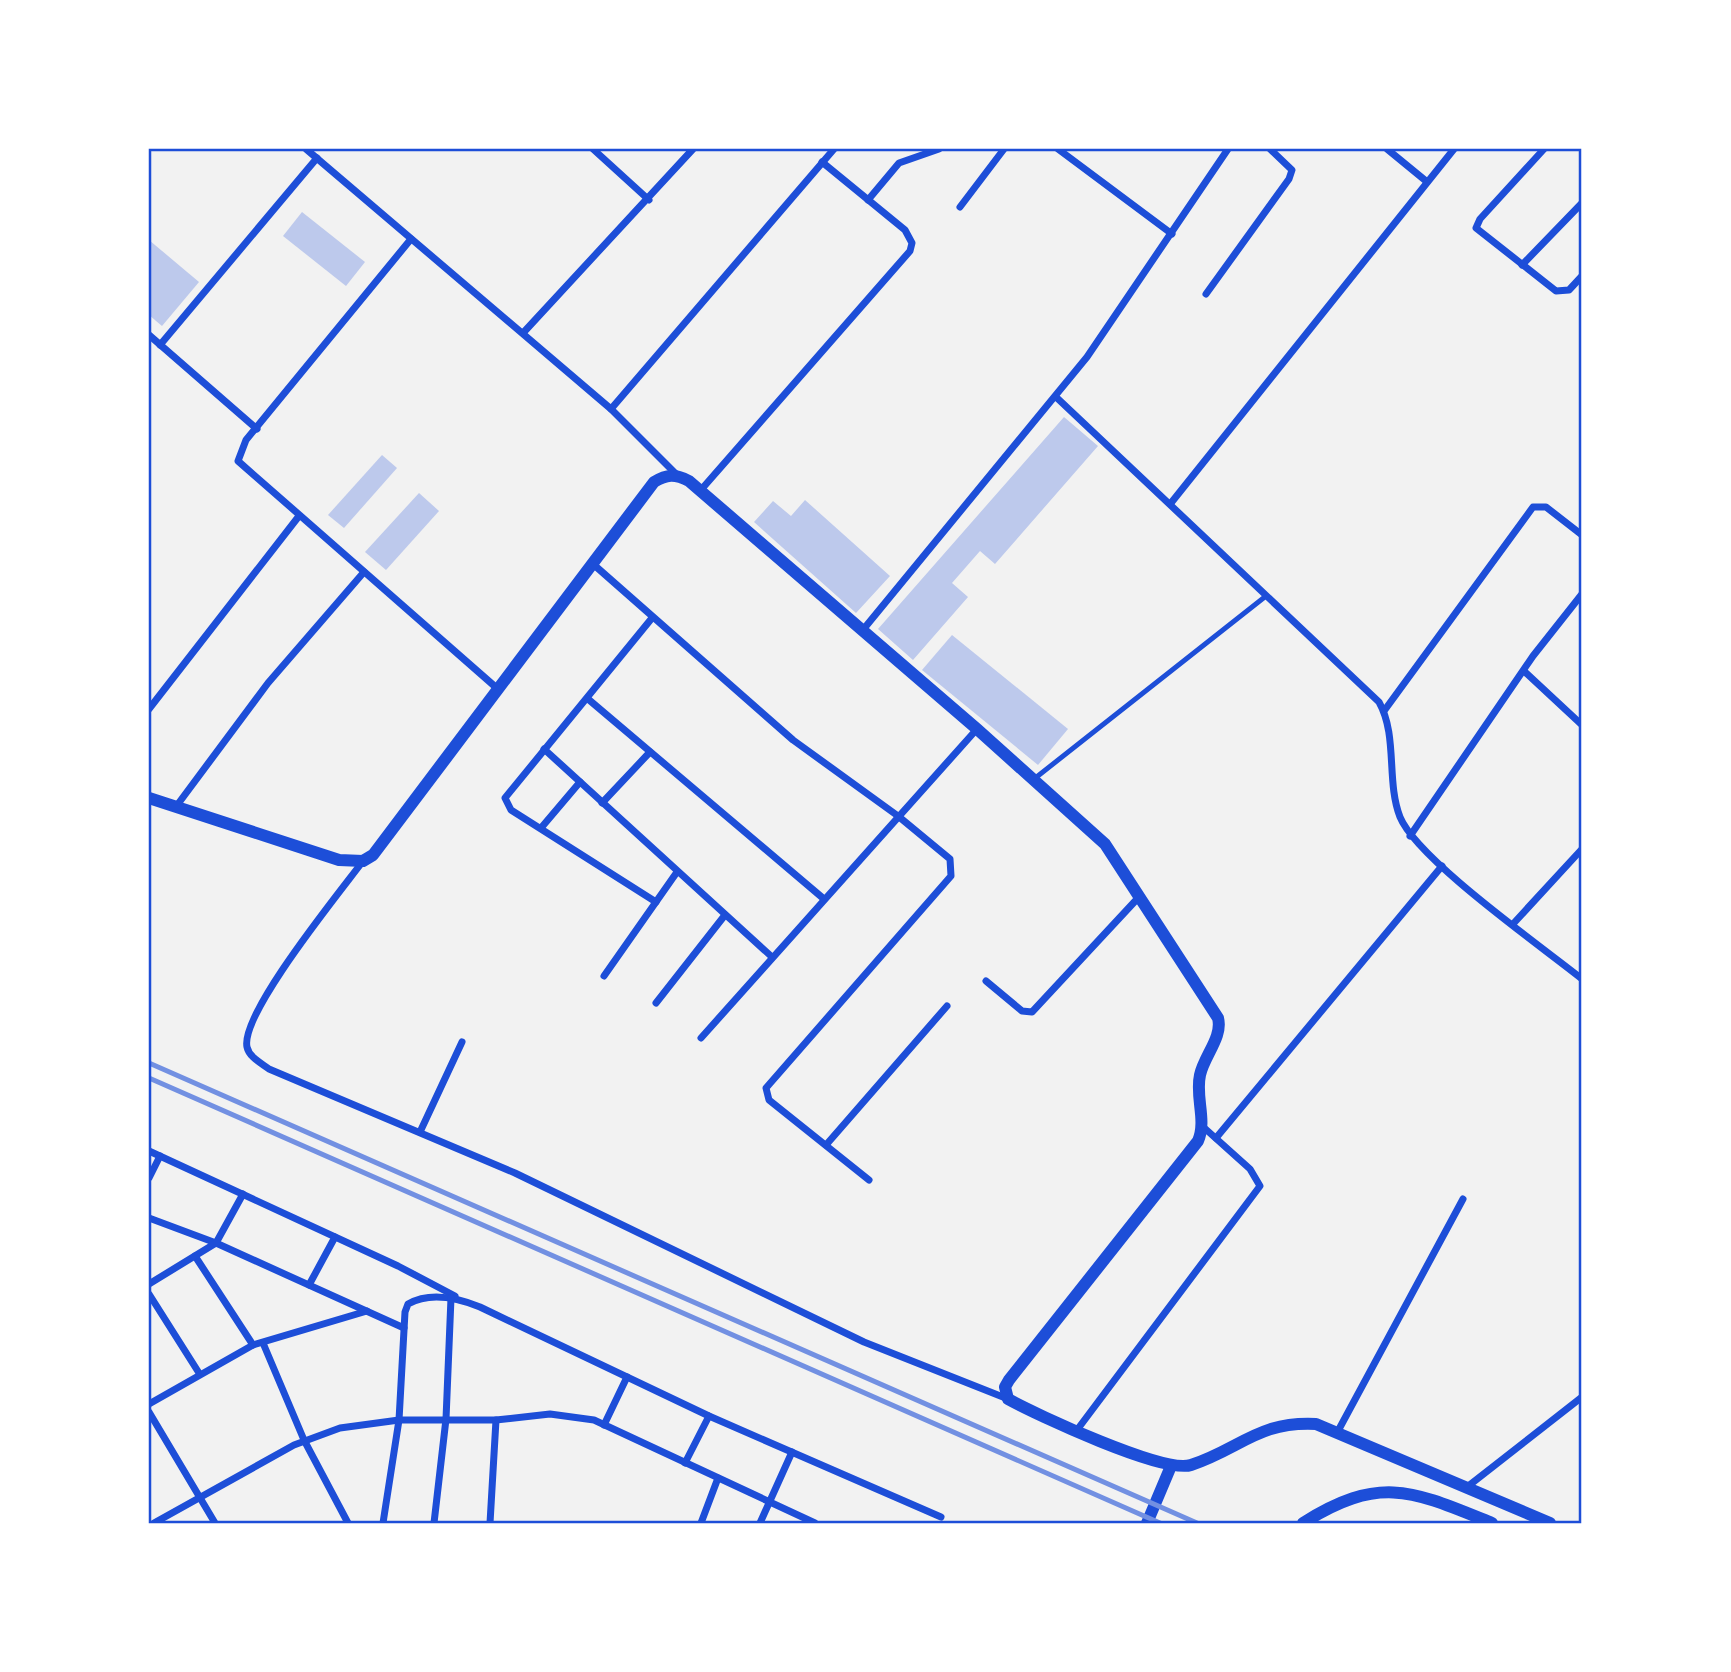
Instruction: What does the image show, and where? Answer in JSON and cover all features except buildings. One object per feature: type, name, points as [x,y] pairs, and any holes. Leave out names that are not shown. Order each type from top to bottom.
[{"type":"street","points":[[306,149],[611,409],[678,475],[977,729],[1105,844],[1219,1018],[1219,1033],[1204,1059],[1198,1085],[1201,1125],[1198,1141],[1009,1380],[1005,1387],[1007,1399]]},
{"type":"street","points":[[593,149],[649,200]]},
{"type":"street","points":[[523,333],[649,200],[693,149]]},
{"type":"street","points":[[611,409],[834,149]]},
{"type":"street","points":[[868,200],[899,163],[939,149]]},
{"type":"street","points":[[960,207],[1004,149]]},
{"type":"street","points":[[1058,149],[1172,234]]},
{"type":"street","points":[[862,631],[1056,397],[1172,234],[1228,149]]},
{"type":"street","points":[[1206,294],[1289,179],[1292,170],[1289,165],[1270,149]]},
{"type":"street","points":[[1387,149],[1426,181]]},
{"type":"street","points":[[1171,503],[1281,369],[1426,181],[1454,149]]},
{"type":"street","points":[[1544,149],[1476,224],[1479,232],[1556,291],[1569,290],[1582,276]]},
{"type":"street","points":[[160,345],[317,158]]},
{"type":"street","points":[[700,491],[910,251],[912,243],[905,230],[822,162]]},
{"type":"street","points":[[1522,265],[1582,203]]},
{"type":"street","points":[[411,239],[240,450],[238,461],[499,690]]},
{"type":"street","points":[[149,335],[257,429]]},
{"type":"street","points":[[1056,397],[1379,702],[1384,712],[1396,806],[1410,836],[1442,866],[1582,979]]},
{"type":"street","points":[[149,798],[175,809],[339,860],[363,860],[373,855],[654,482],[665,475],[678,475]]},
{"type":"street","points":[[1384,712],[1533,506],[1546,506],[1582,535]]},
{"type":"street","points":[[149,709],[299,516]]},
{"type":"street","points":[[593,564],[793,740],[898,816],[950,859],[951,876],[766,1088],[769,1100],[869,1180]]},
{"type":"street","points":[[175,809],[268,683],[364,572]]},
{"type":"street","points":[[1410,836],[1524,671],[1582,594]]},
{"type":"street","points":[[652,618],[505,798],[511,810],[656,902]]},
{"type":"street","points":[[1524,671],[1582,725]]},
{"type":"street","points":[[588,699],[824,899]]},
{"type":"street","points":[[701,1038],[977,729]]},
{"type":"street","points":[[544,749],[772,957]]},
{"type":"street","points":[[602,803],[650,752]]},
{"type":"street","points":[[541,828],[580,782]]},
{"type":"street","points":[[1513,923],[1582,849]]},
{"type":"street","points":[[363,860],[263,1000],[246,1037],[247,1049],[269,1069],[515,1173],[864,1342],[1154,1462],[1171,1466],[1193,1465],[1274,1426],[1316,1424],[1338,1431],[1550,1523]]},
{"type":"street","points":[[1216,1138],[1442,866]]},
{"type":"street","points":[[604,976],[677,872]]},
{"type":"street","points":[[986,981],[1022,1011],[1031,1013],[1138,898]]},
{"type":"street","points":[[656,1003],[725,915]]},
{"type":"street","points":[[826,1145],[947,1006]]},
{"type":"street","points":[[419,1132],[462,1042]]},
{"type":"street","points":[[1077,1430],[1260,1185],[1250,1169],[1201,1125]]},
{"type":"street","points":[[149,1150],[709,1416],[941,1517]]},
{"type":"street","points":[[149,1178],[160,1156]]},
{"type":"street","points":[[149,1284],[216,1243],[243,1194]]},
{"type":"street","points":[[1338,1431],[1463,1199]]},
{"type":"street","points":[[149,1219],[216,1243],[404,1328]]},
{"type":"street","points":[[309,1285],[335,1237]]},
{"type":"street","points":[[195,1256],[253,1345]]},
{"type":"street","points":[[149,1294],[199,1373]]},
{"type":"street","points":[[383,1523],[399,1420],[404,1328],[408,1304],[431,1297],[462,1300]]},
{"type":"street","points":[[434,1523],[446,1419],[451,1298]]},
{"type":"street","points":[[149,1404],[199,1373],[253,1345],[367,1311]]},
{"type":"street","points":[[263,1343],[304,1440],[348,1523]]},
{"type":"street","points":[[604,1425],[627,1377]]},
{"type":"street","points":[[1467,1487],[1582,1397]]},
{"type":"street","points":[[149,1412],[215,1523]]},
{"type":"street","points":[[154,1523],[304,1440],[357,1424],[399,1420],[496,1420],[563,1414],[604,1425],[815,1523]]},
{"type":"street","points":[[685,1463],[709,1416]]},
{"type":"street","points":[[490,1523],[496,1420]]},
{"type":"street","points":[[760,1523],[792,1452]]},
{"type":"street","points":[[1147,1523],[1171,1466]]},
{"type":"street","points":[[701,1523],[718,1478]]},
{"type":"street","points":[[1303,1523],[1349,1498],[1388,1491],[1433,1499],[1492,1523]]},
{"type":"lane","points":[[1034,779],[1266,596]]},
{"type":"railway","points":[[149,1063],[1197,1523]]},
{"type":"railway","points":[[149,1078],[1160,1523]]}]
